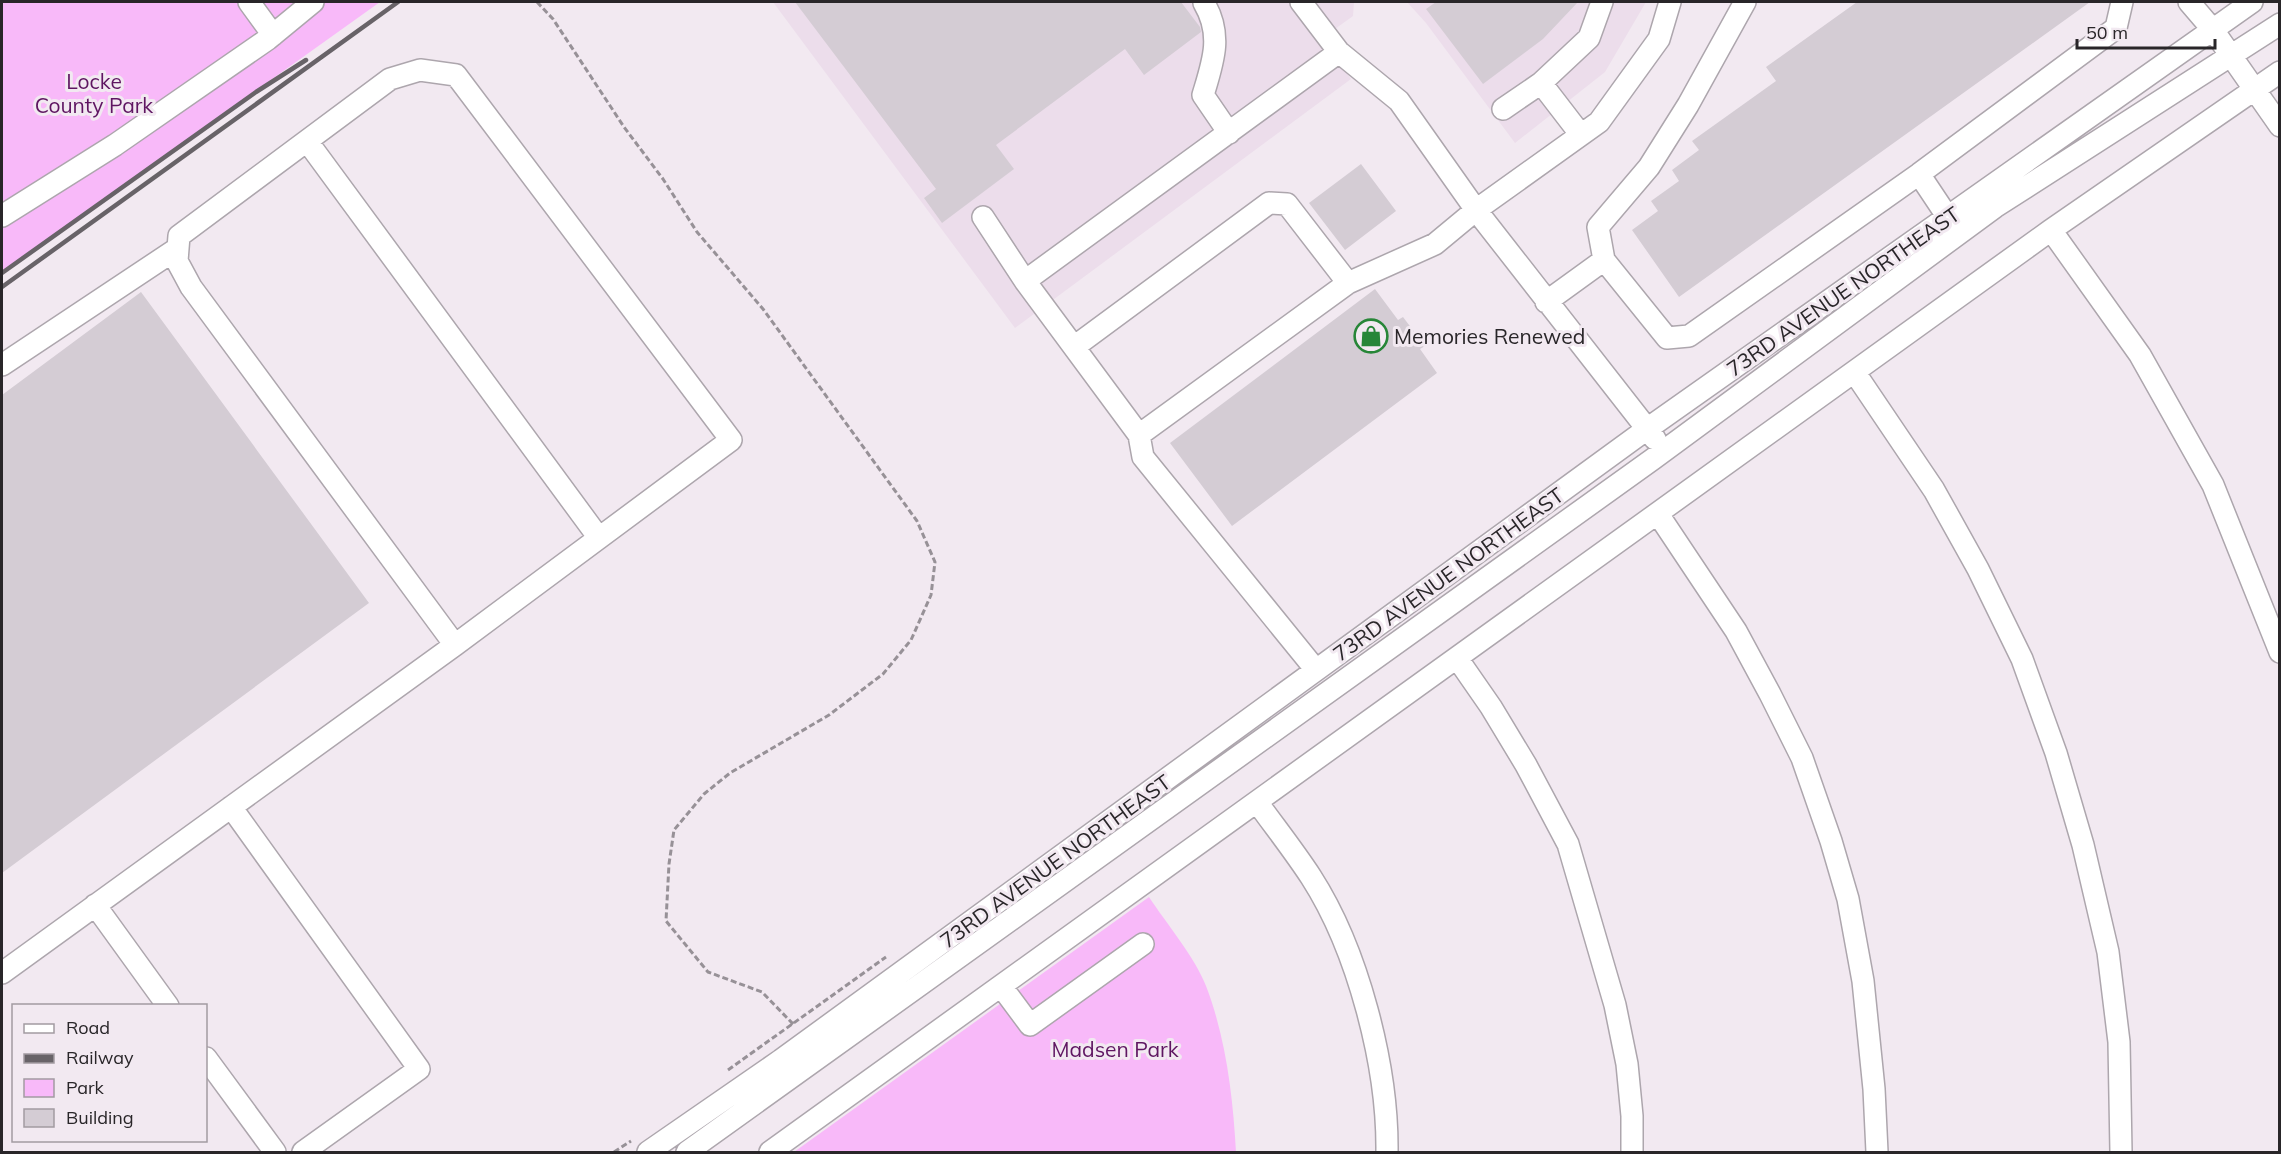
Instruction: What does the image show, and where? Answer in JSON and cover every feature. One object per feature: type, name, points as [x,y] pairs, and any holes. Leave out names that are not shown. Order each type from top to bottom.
[{"type":"street","points":[[249,2],[273,35]]},
{"type":"street","points":[[2,216],[115,145],[273,35],[313,2]]},
{"type":"street","points":[[1301,2],[1339,51],[1399,101],[1476,210],[1664,451]]},
{"type":"street","points":[[1503,110],[1541,83],[1589,38],[1602,2]]},
{"type":"street","points":[[1139,435],[1348,283],[1435,244],[1476,210],[1599,122],[1659,39],[1670,2]]},
{"type":"street","points":[[1744,2],[1688,105],[1649,167],[1598,228],[1604,260],[1666,338],[1689,336],[1919,174],[2116,28],[2122,2]]},
{"type":"street","points":[[2189,2],[2213,30],[2280,126]]},
{"type":"street","name":"73RD AVENUE NORTHEAST","points":[[687,1152],[1664,451],[1953,225],[2252,2]]},
{"type":"street","points":[[1204,3],[1212,16],[1216,50],[1203,95],[1229,133]]},
{"type":"street","name":"73RD AVENUE NORTHEAST","points":[[648,1152],[807,1042],[1647,429],[1953,225],[1995,207],[2280,24]]},
{"type":"street","points":[[1025,281],[1339,51]]},
{"type":"street","points":[[2,973],[455,645],[731,440],[456,75],[420,70],[390,79],[179,236],[177,261],[191,287],[455,645]]},
{"type":"street","points":[[770,1152],[2051,230],[2280,72]]},
{"type":"street","points":[[1541,83],[1581,135]]},
{"type":"street","points":[[307,141],[599,538]]},
{"type":"street","points":[[1919,174],[1953,225]]},
{"type":"street","points":[[1074,347],[1269,203],[1287,204],[1348,283]]},
{"type":"street","points":[[982,217],[1025,281],[1139,435],[1143,457],[1316,670]]},
{"type":"street","points":[[2051,230],[2140,355],[2196,454],[2217,494],[2280,652]]},
{"type":"street","points":[[2,364],[178,248]]},
{"type":"street","points":[[1546,302],[1604,260]]},
{"type":"street","points":[[1855,373],[1934,490],[1978,569],[2022,659],[2056,753],[2083,845],[2108,952],[2119,1042],[2121,1152]]},
{"type":"street","points":[[1658,514],[1736,631],[1765,683],[1802,758],[1828,831],[1848,899],[1863,981],[1874,1089],[1877,1152]]},
{"type":"street","points":[[1457,658],[1491,707],[1526,765],[1568,844],[1615,1005],[1627,1064],[1632,1116],[1632,1152]]},
{"type":"street","points":[[1257,802],[1311,878],[1337,927],[1365,1001],[1382,1077],[1387,1152]]},
{"type":"street","points":[[231,807],[419,1069],[303,1152]]},
{"type":"street","points":[[94,905],[167,1004]]},
{"type":"street","points":[[1001,986],[1030,1025],[1143,944]]},
{"type":"street","points":[[207,1059],[275,1152]]},
{"type":"path","points":[[537,2],[552,19],[624,128],[663,179],[697,232],[763,309],[917,521],[935,562],[931,595],[911,639],[883,674],[829,715],[730,773],[704,794],[674,830],[669,864],[666,921],[708,972],[762,992],[807,1042]]},
{"type":"shaded area","points":[[773,2],[1354,2],[1353,16],[1321,39],[1351,79],[1015,328]]},
{"type":"shaded area","points":[[1407,2],[1646,2],[1605,72],[1515,143],[1426,23]]},
{"type":"green space","name":"Locke County Park","points":[[2,2],[380,2],[2,272]]},
{"type":"green space","name":"Madsen Park","points":[[1149,897],[1195,964],[1213,1006],[1227,1068],[1236,1152],[794,1152]]},
{"type":"building","points":[[795,2],[1181,2],[1200,27],[1201,32],[1144,75],[1125,49],[996,145],[1014,169],[942,223],[924,198],[936,189]]},
{"type":"building","points":[[1436,2],[1578,2],[1543,39],[1483,84],[1426,9]]},
{"type":"building","points":[[1857,2],[2090,2],[1679,297],[1632,230],[1658,211],[1651,201],[1679,181],[1672,170],[1699,150],[1692,141],[1776,81],[1766,67]]},
{"type":"building","points":[[1361,164],[1396,211],[1345,250],[1309,203]]},
{"type":"building","points":[[1375,289],[1398,320],[1403,317],[1425,346],[1420,349],[1437,373],[1232,526],[1170,443]]},
{"type":"building","points":[[141,292],[369,603],[2,873],[2,395]]},
{"type":"railway","points":[[2,287],[398,2]]},
{"type":"railway","points":[[2,273],[256,92],[306,60]]},
{"type":"place","name":"Memories Renewed","points":[[1371,336]]}]
